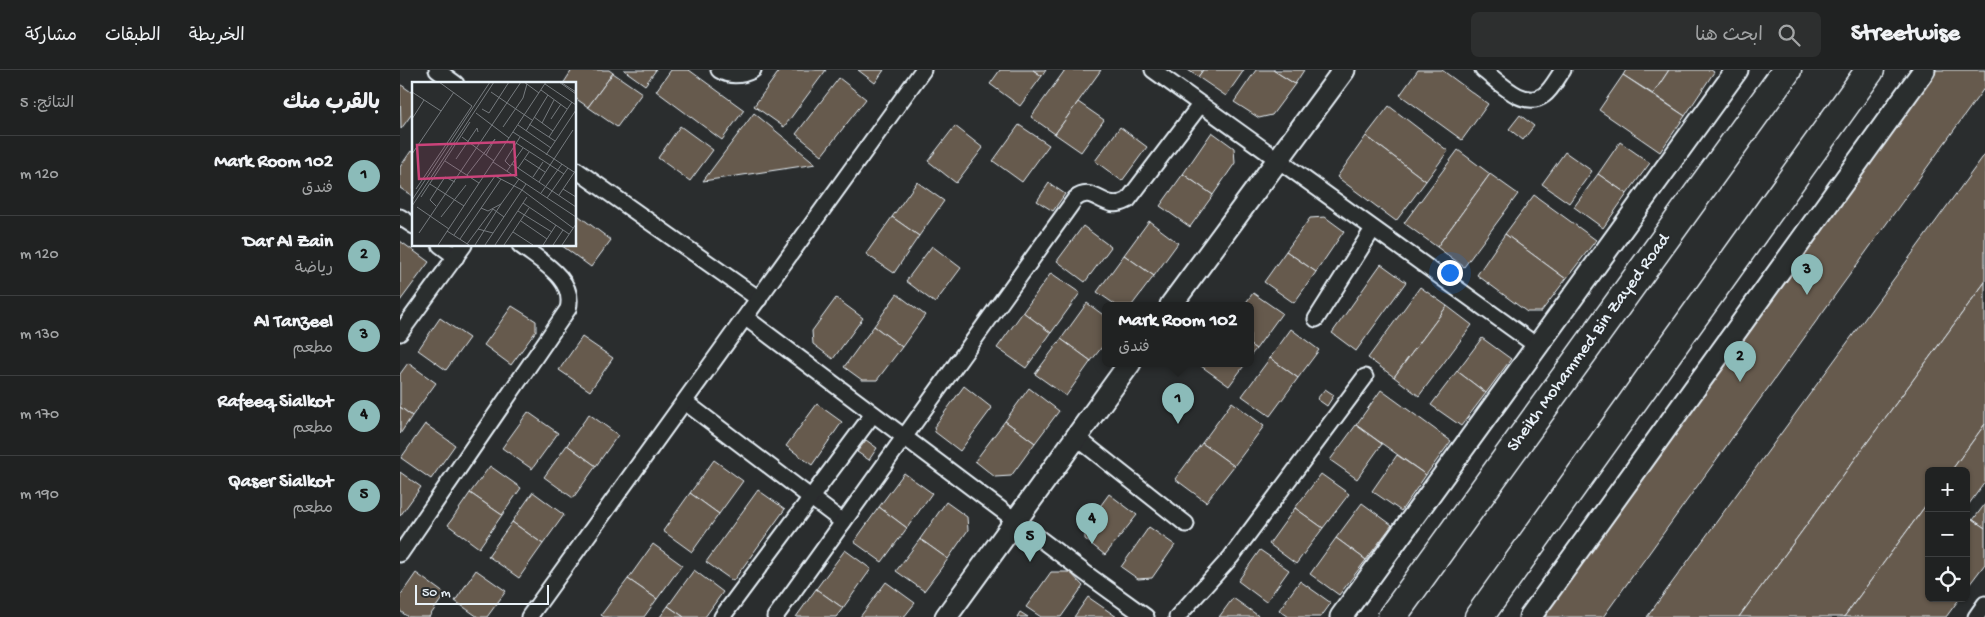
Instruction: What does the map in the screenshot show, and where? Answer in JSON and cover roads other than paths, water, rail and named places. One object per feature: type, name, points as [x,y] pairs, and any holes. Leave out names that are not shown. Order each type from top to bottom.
[{"type":"highway","name":"Sheikh Mohammed Bin Zayed Road","points":[[1392,613],[1787,70]]},
{"type":"highway","points":[[1479,617],[1870,70]]},
{"type":"highway","points":[[1843,109],[1889,70]]},
{"type":"main road","points":[[1173,302],[1344,70]]},
{"type":"main road","points":[[1341,617],[1737,70]]},
{"type":"main road","points":[[1530,617],[1924,70]]},
{"type":"main road","points":[[946,617],[1127,367]]},
{"type":"street","points":[[437,70],[453,82]]},
{"type":"street","points":[[719,70],[730,75],[738,75],[753,70]]},
{"type":"street","points":[[529,617],[924,70]]},
{"type":"street","points":[[1153,70],[1537,346]]},
{"type":"street","points":[[1483,70],[1521,98],[1533,100],[1545,94],[1563,70]]},
{"type":"street","points":[[775,617],[1075,199],[1084,193],[1110,204],[1128,200],[1200,105]]},
{"type":"street","points":[[576,170],[759,299]]},
{"type":"street","points":[[400,217],[412,225]]},
{"type":"street","points":[[1316,320],[1373,229]]},
{"type":"street","points":[[400,333],[460,251],[443,246]]},
{"type":"street","points":[[400,554],[568,308],[570,294],[564,281],[521,246]]},
{"type":"street","points":[[746,318],[1146,617]]},
{"type":"street","points":[[1177,617],[1231,558],[1365,377]]},
{"type":"street","points":[[685,402],[843,522]]},
{"type":"street","points":[[722,617],[873,414]]},
{"type":"street","points":[[1076,437],[1186,524]]},
{"type":"street","points":[[1976,617],[1985,604]]},
{"type":"place","name":"Al Tanzeel","points":[[1807,295]]},
{"type":"place","name":"Dar Al Zain","points":[[1740,382]]},
{"type":"place","name":"Mark Room 102","points":[[1178,424]]},
{"type":"place","name":"Rafeeq Sialkot","points":[[1092,544]]},
{"type":"place","name":"Qaser Sialkot","points":[[1030,562]]}]
